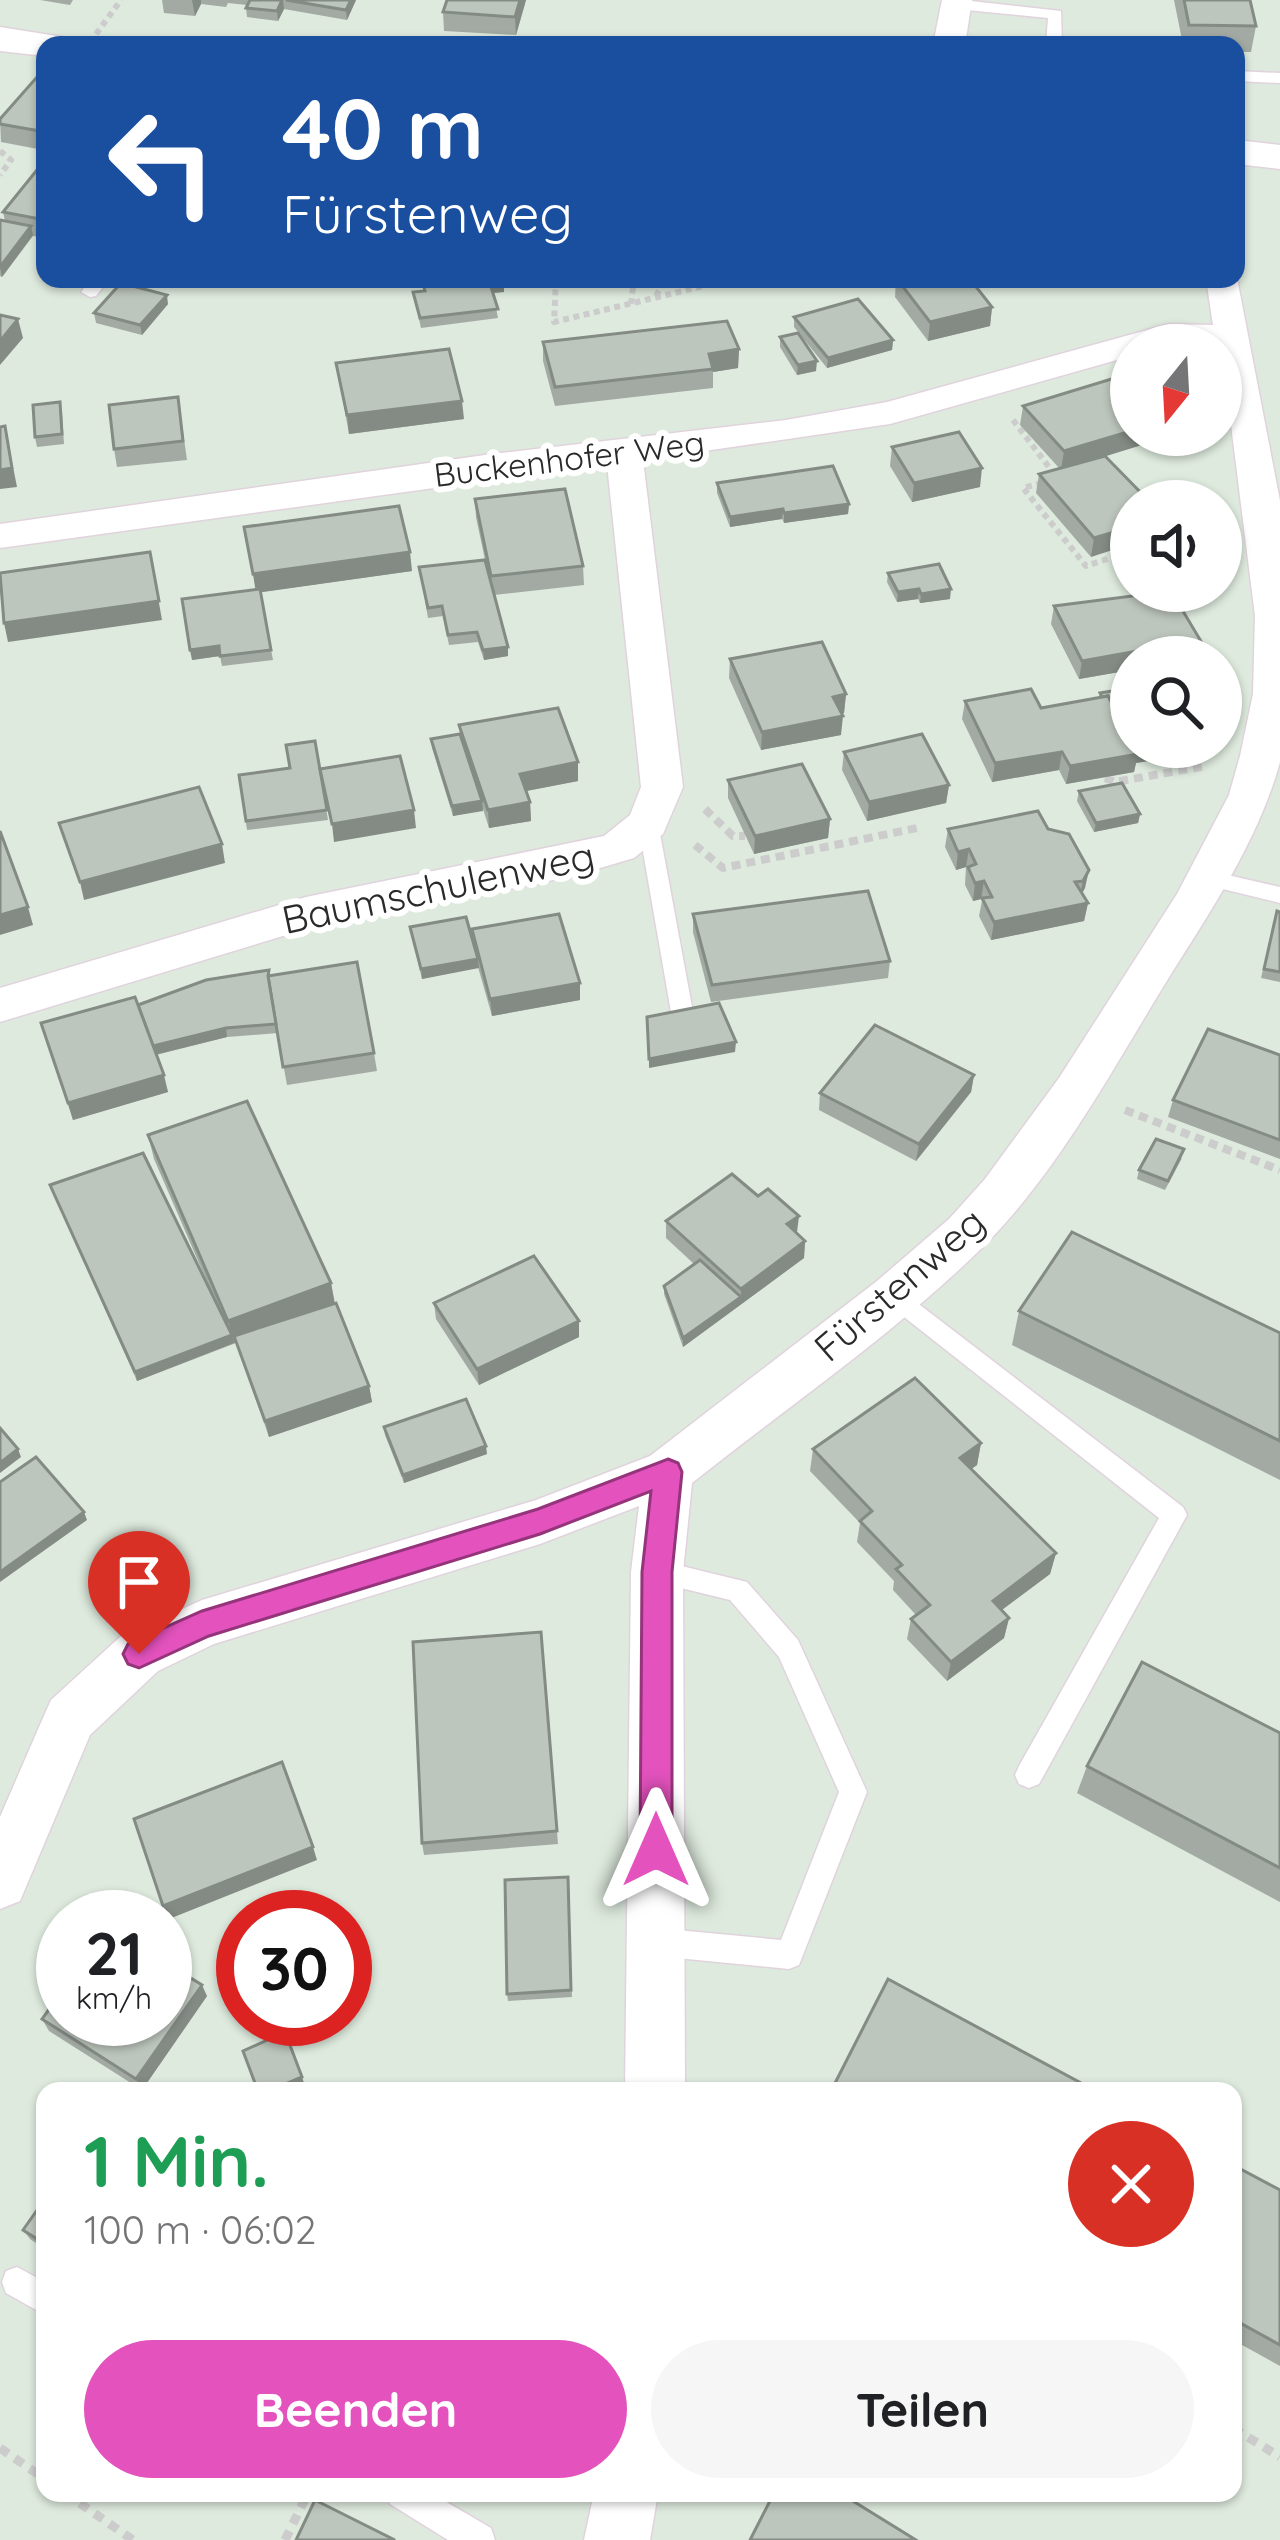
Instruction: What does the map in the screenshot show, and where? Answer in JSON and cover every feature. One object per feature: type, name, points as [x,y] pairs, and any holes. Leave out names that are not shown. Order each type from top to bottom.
[{"type":"street","points":[[951,36],[957,2]]},
{"type":"street","points":[[0,39],[36,43]]},
{"type":"street","points":[[1245,153],[1280,157]]},
{"type":"street","name":"Fürstenweg","points":[[1224,288],[1230,324]]},
{"type":"street","name":"Buckenhofer Weg","points":[[0,536],[890,413],[1110,351]]},
{"type":"street","name":"Fürstenweg","points":[[0,1882],[70,1718],[139,1654],[202,1624],[540,1521],[668,1472],[894,1295],[966,1234],[1003,1192],[1075,1090],[1206,878],[1250,795],[1273,694],[1275,616],[1268,541],[1242,393]]},
{"type":"street","points":[[625,452],[662,788],[650,833]]},
{"type":"street","name":"Baumschulenweg","points":[[0,1005],[306,913],[573,861],[650,833]]},
{"type":"street","points":[[655,2082],[657,1572],[668,1472]]},
{"type":"street","points":[[616,2540],[624,2502]]},
{"type":"lane","points":[[957,2],[1055,14],[1054,36]]},
{"type":"lane","points":[[1245,76],[1280,78]]},
{"type":"lane","points":[[650,833],[682,1012]]},
{"type":"lane","points":[[1206,878],[1280,895]]},
{"type":"lane","points":[[894,1295],[1174,1515],[1029,1774]]},
{"type":"lane","points":[[656,1942],[789,1955],[853,1792],[789,1649],[738,1590],[657,1572]]},
{"type":"lane","points":[[17,2282],[36,2294]]},
{"type":"lane","points":[[416,2502],[479,2540]]},
{"type":"path","points":[[95,36],[122,0]]},
{"type":"path","points":[[0,151],[11,160],[0,175]]},
{"type":"path","points":[[556,288],[554,322],[696,288]]},
{"type":"path","points":[[631,304],[633,288]]},
{"type":"path","points":[[656,298],[661,288]]},
{"type":"path","points":[[987,385],[1058,478],[1023,488],[1086,566],[1110,558]]},
{"type":"path","points":[[1106,778],[1115,782],[1261,756]]},
{"type":"path","points":[[890,834],[898,814]]},
{"type":"path","points":[[650,833],[699,846],[724,868],[917,828]]},
{"type":"path","points":[[1075,1090],[1280,1170]]},
{"type":"path","points":[[1242,2434],[1280,2457]]},
{"type":"path","points":[[0,2448],[36,2473]]},
{"type":"path","points":[[78,2502],[134,2540]]},
{"type":"path","points":[[284,2540],[303,2502]]},
{"type":"building","points":[[250,0],[282,0],[277,11],[246,8]]},
{"type":"building","points":[[286,0],[351,0],[346,10]]},
{"type":"building","points":[[447,0],[520,0],[515,17],[443,12]]},
{"type":"building","points":[[1184,0],[1250,0],[1256,26],[1189,25]]},
{"type":"building","points":[[36,78],[36,130],[0,124]]},
{"type":"building","points":[[36,171],[36,218],[3,212]]},
{"type":"building","points":[[0,220],[31,226],[0,267]]},
{"type":"building","points":[[116,288],[167,295],[140,325],[94,313]]},
{"type":"building","points":[[491,288],[498,309],[420,318],[413,292]]},
{"type":"building","points":[[904,288],[977,288],[992,307],[930,322]]},
{"type":"building","points":[[858,299],[893,340],[828,358],[794,317]]},
{"type":"building","points":[[0,315],[18,319],[0,341]]},
{"type":"building","points":[[727,321],[739,349],[709,354],[713,369],[555,387],[543,342]]},
{"type":"building","points":[[798,333],[817,361],[798,365],[780,337]]},
{"type":"building","points":[[449,349],[462,401],[347,415],[336,363]]},
{"type":"building","points":[[1110,379],[1110,437],[1064,451],[1023,406]]},
{"type":"building","points":[[178,397],[183,441],[114,449],[109,405]]},
{"type":"building","points":[[60,402],[62,434],[35,437],[33,405]]},
{"type":"building","points":[[5,426],[12,468],[0,470],[0,427]]},
{"type":"building","points":[[959,432],[982,468],[914,483],[892,447]]},
{"type":"building","points":[[1105,456],[1128,480],[1110,480],[1110,533],[1094,538],[1039,474]]},
{"type":"building","points":[[833,466],[849,504],[730,517],[717,483]]},
{"type":"building","points":[[565,489],[583,566],[491,576],[475,499]]},
{"type":"building","points":[[399,506],[410,552],[253,574],[244,527]]},
{"type":"building","points":[[150,552],[159,601],[4,623],[0,573]]},
{"type":"building","points":[[485,560],[508,647],[483,650],[477,632],[448,635],[442,606],[428,608],[419,567]]},
{"type":"building","points":[[939,564],[951,589],[898,592],[888,573]]},
{"type":"building","points":[[260,589],[271,650],[220,656],[219,646],[190,650],[182,599]]},
{"type":"building","points":[[1110,599],[1110,612],[1184,612],[1198,636],[1110,636],[1110,656],[1082,661],[1054,606]]},
{"type":"building","points":[[822,642],[846,694],[833,697],[843,716],[762,732],[730,659]]},
{"type":"building","points":[[1031,689],[1041,708],[1108,696],[1110,759],[1070,766],[1062,752],[995,763],[965,701]]},
{"type":"building","points":[[558,708],[578,762],[520,774],[530,802],[488,810],[459,725]]},
{"type":"building","points":[[460,734],[482,801],[452,806],[431,739]]},
{"type":"building","points":[[922,734],[949,785],[869,802],[844,752]]},
{"type":"building","points":[[315,741],[327,810],[246,821],[239,775],[290,768],[286,745]]},
{"type":"building","points":[[400,756],[414,810],[332,824],[320,769]]},
{"type":"building","points":[[802,764],[830,819],[755,836],[728,780]]},
{"type":"building","points":[[1122,783],[1140,814],[1096,823],[1079,791]]},
{"type":"building","points":[[199,787],[222,844],[80,882],[59,823]]},
{"type":"building","points":[[1038,811],[1048,829],[1069,834],[1089,870],[1083,881],[1075,882],[1088,903],[994,922],[982,898],[992,897],[984,881],[975,883],[968,867],[976,864],[969,849],[958,852],[948,829]]},
{"type":"building","points":[[0,831],[28,907],[0,915]]},
{"type":"building","points":[[868,891],[890,961],[712,985],[693,914]]},
{"type":"building","points":[[1280,912],[1280,972],[1264,969]]},
{"type":"building","points":[[559,914],[580,983],[490,999],[472,929]]},
{"type":"building","points":[[466,917],[478,959],[421,969],[410,927]]},
{"type":"building","points":[[357,962],[374,1053],[283,1067],[268,976]]},
{"type":"building","points":[[269,970],[276,1024],[226,1028],[153,1046],[138,1005],[206,980]]},
{"type":"building","points":[[135,997],[164,1075],[68,1103],[41,1023]]},
{"type":"building","points":[[719,1003],[736,1042],[649,1059],[647,1017]]},
{"type":"building","points":[[875,1025],[974,1075],[919,1144],[820,1093]]},
{"type":"building","points":[[1208,1029],[1280,1055],[1280,1140],[1173,1100]]},
{"type":"building","points":[[247,1101],[331,1283],[228,1321],[148,1135]]},
{"type":"building","points":[[1156,1139],[1184,1149],[1168,1181],[1139,1170]]},
{"type":"building","points":[[143,1153],[232,1335],[135,1372],[50,1185]]},
{"type":"building","points":[[732,1174],[758,1196],[768,1189],[799,1216],[787,1224],[805,1241],[741,1289],[666,1221]]},
{"type":"building","points":[[1072,1232],[1280,1333],[1280,1441],[1019,1311]]},
{"type":"building","points":[[534,1256],[579,1321],[477,1369],[434,1303]]},
{"type":"building","points":[[700,1260],[741,1297],[683,1338],[664,1286]]},
{"type":"building","points":[[336,1303],[369,1386],[265,1421],[234,1336]]},
{"type":"building","points":[[915,1378],[981,1443],[960,1458],[1056,1553],[993,1601],[1009,1618],[951,1662],[911,1619],[930,1605],[896,1569],[902,1565],[860,1521],[872,1511],[813,1449]]},
{"type":"building","points":[[466,1399],[486,1446],[403,1475],[384,1427]]},
{"type":"building","points":[[0,1428],[18,1449],[0,1463]]},
{"type":"building","points":[[36,1457],[84,1512],[0,1572],[0,1482]]},
{"type":"building","points":[[541,1632],[557,1831],[422,1843],[413,1642]]},
{"type":"building","points":[[1142,1662],[1280,1733],[1280,1868],[1087,1766]]},
{"type":"building","points":[[282,1762],[313,1847],[192,1895],[192,1890],[158,1890],[134,1819]]},
{"type":"building","points":[[568,1877],[571,1990],[507,1994],[505,1880]]},
{"type":"building","points":[[192,1979],[202,1985],[192,1999]]},
{"type":"building","points":[[888,1979],[1079,2082],[836,2082]]},
{"type":"building","points":[[84,2046],[159,2046],[136,2079]]},
{"type":"building","points":[[254,2046],[290,2046],[302,2077],[290,2082],[255,2082],[243,2051]]},
{"type":"building","points":[[1242,2170],[1280,2190],[1280,2345],[1242,2324]]},
{"type":"building","points":[[36,2212],[36,2238],[23,2230]]},
{"type":"building","points":[[314,2502],[319,2502],[395,2540],[296,2540]]},
{"type":"building","points":[[769,2502],[855,2502],[916,2540],[750,2540]]},
{"type":"route","points":[[139,1654],[202,1624],[540,1521],[668,1472],[657,1572],[656,1850]]}]
